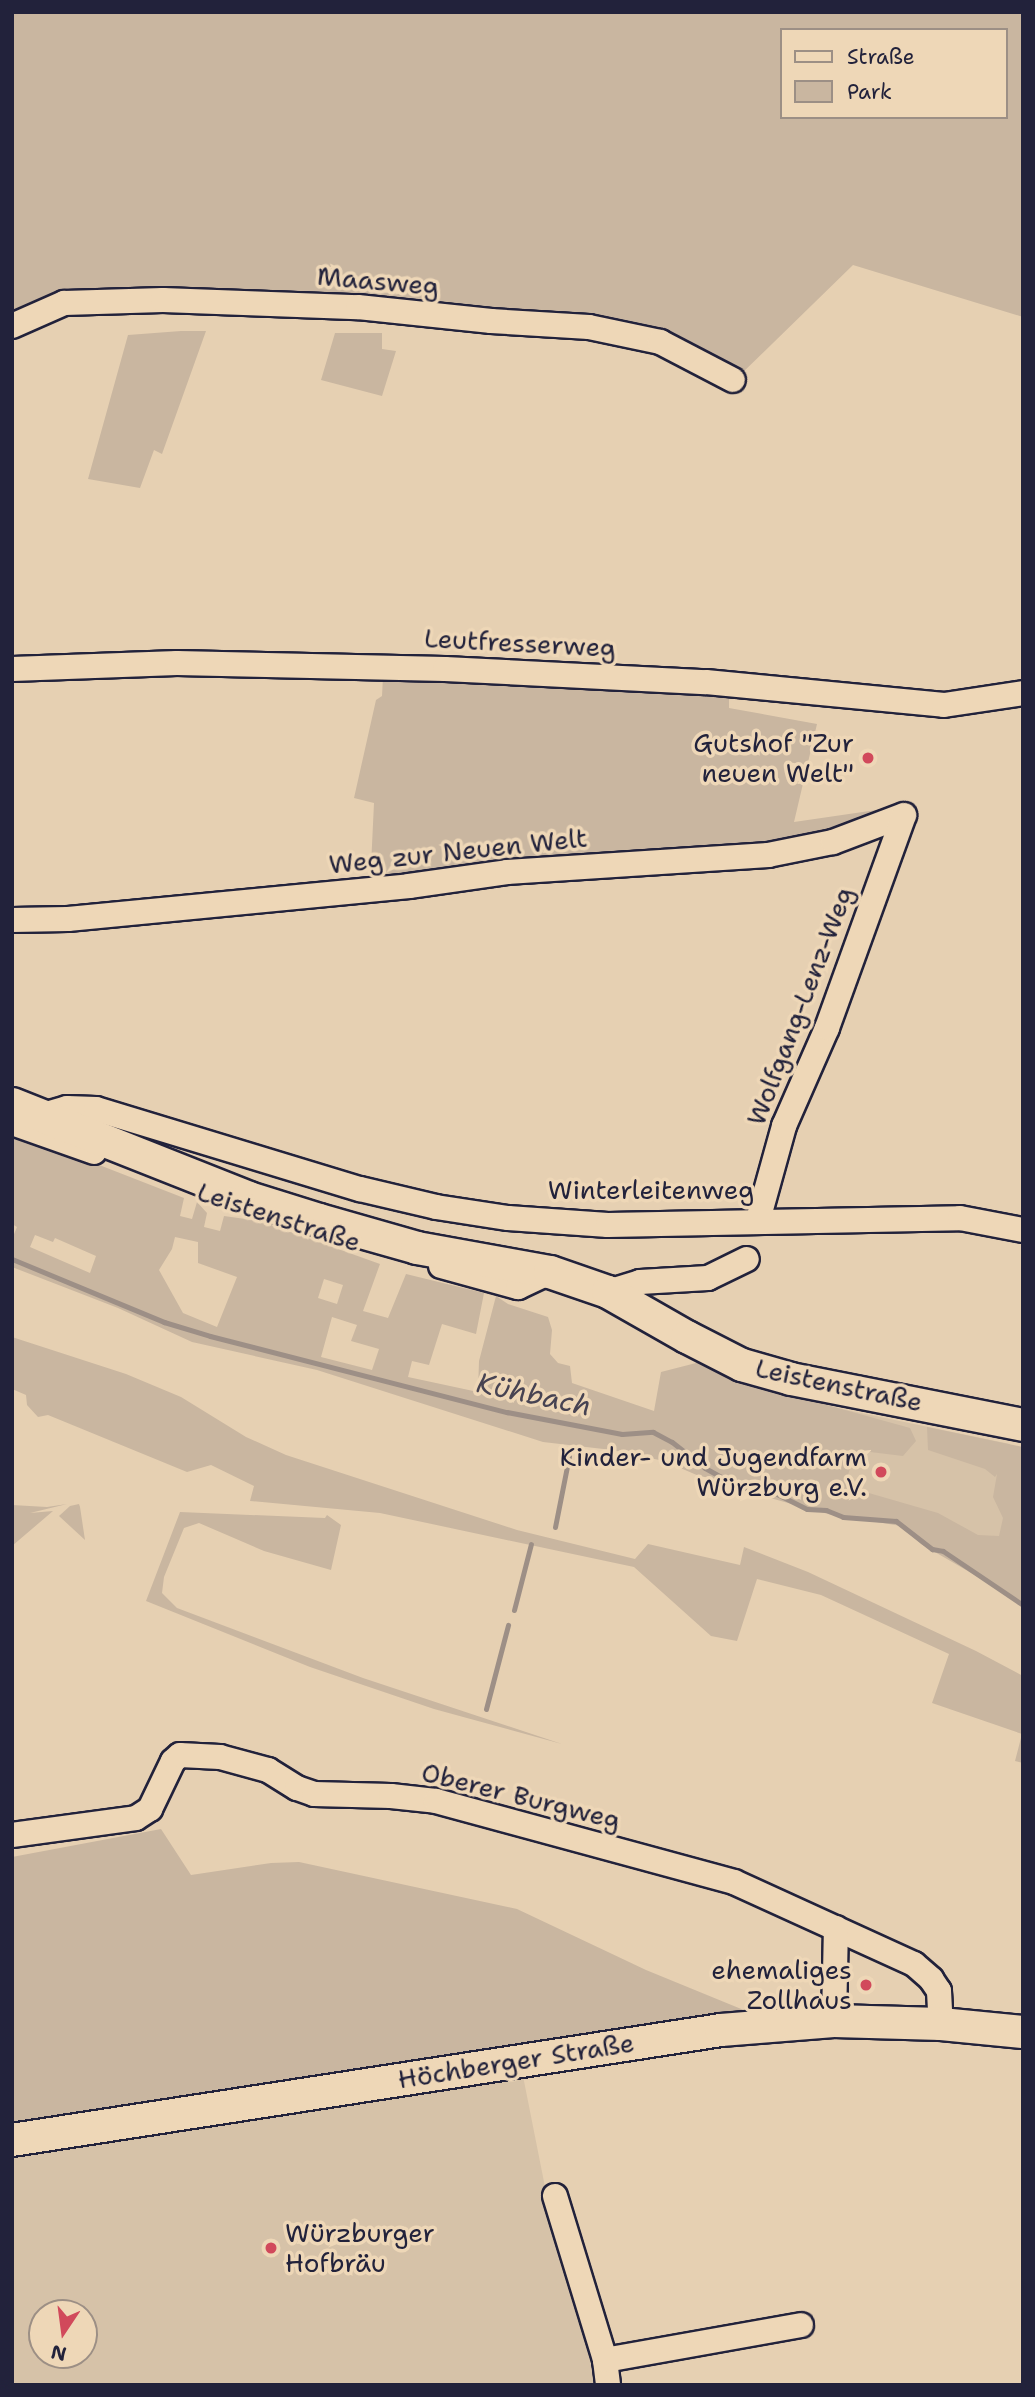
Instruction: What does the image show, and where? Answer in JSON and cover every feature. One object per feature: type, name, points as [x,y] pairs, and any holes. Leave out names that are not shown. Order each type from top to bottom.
[{"type":"main road","name":"Leistenstraße","points":[[12,1104],[249,1198],[417,1248],[550,1272],[608,1292],[687,1338],[743,1365],[791,1379],[1023,1424]]},
{"type":"main road","name":"Höchberger Straße","points":[[12,2140],[721,2030],[834,2021],[941,2024],[1023,2032]]},
{"type":"street","name":"Maasweg","points":[[12,326],[64,303],[163,300],[358,307],[491,321],[589,327],[660,342],[733,380]]},
{"type":"street","name":"Leutfresserweg","points":[[12,669],[177,663],[444,669],[706,682],[944,705],[1023,693]]},
{"type":"street","name":"Weg zur Neuen Welt","points":[[12,920],[68,919],[409,886],[507,872],[768,855],[833,842],[904,815]]},
{"type":"street","name":"Wolfgang-Lenz-Weg","points":[[758,1220],[784,1126],[827,1028],[904,815]]},
{"type":"street","name":"Winterleitenweg","points":[[43,1115],[67,1108],[96,1109],[360,1189],[436,1207],[496,1216],[608,1226],[758,1220],[960,1218],[1023,1230]]},
{"type":"street","name":"Leistenstraße","points":[[12,1123],[314,1233],[518,1287],[550,1272]]},
{"type":"street","points":[[608,1292],[640,1282],[708,1278],[747,1259]]},
{"type":"street","name":"Oberer Burgweg","points":[[12,1835],[136,1818],[150,1809],[173,1760],[180,1755],[220,1757],[268,1770],[297,1788],[314,1794],[391,1796],[436,1801],[734,1882],[915,1964],[932,1979],[942,2006],[941,2024]]},
{"type":"street","points":[[834,2021],[836,1928]]},
{"type":"street","points":[[555,2196],[607,2372],[801,2325]]},
{"type":"shaded area","name":"Kinder- und Jugendfarm Würzburg e.V.","points":[[700,1362],[718,1373],[823,1405],[1010,1444],[1023,1572],[967,1546],[681,1432]]},
{"type":"shaded area","name":"Würzburger Hofbräu","points":[[523,2076],[547,2197],[600,2385],[12,2385],[12,2153]]},
{"type":"green space","points":[[12,12],[1023,12],[1023,317],[853,265],[738,377],[660,338],[163,295],[12,320]]},
{"type":"green space","points":[[206,331],[162,454],[154,450],[140,488],[88,479],[128,335]]},
{"type":"green space","points":[[335,333],[382,333],[382,349],[396,351],[382,396],[321,380]]},
{"type":"green space","points":[[383,676],[729,695],[729,708],[817,724],[794,822],[897,807],[796,845],[373,878],[371,866],[374,803],[354,798],[376,700],[382,696]]},
{"type":"green space","points":[[12,1131],[184,1198],[180,1216],[192,1219],[197,1202],[207,1213],[204,1227],[220,1231],[224,1216],[260,1221],[380,1264],[363,1311],[388,1318],[406,1274],[484,1293],[476,1334],[442,1324],[429,1365],[412,1361],[408,1377],[478,1392],[479,1361],[496,1296],[508,1304],[548,1317],[552,1330],[550,1354],[558,1363],[570,1366],[572,1383],[654,1411],[661,1372],[700,1362],[718,1373],[751,1384],[910,1428],[916,1441],[903,1456],[862,1451],[853,1459],[847,1478],[855,1489],[938,1513],[978,1535],[999,1536],[1003,1518],[993,1497],[997,1474],[995,1477],[985,1469],[928,1450],[927,1427],[1023,1447],[1023,1603],[921,1544],[901,1526],[828,1514],[713,1482],[664,1461],[612,1450],[543,1442],[317,1370],[192,1342],[118,1308],[12,1267],[12,1239],[17,1227],[12,1224]],"holes":[[[35,1235],[53,1242],[55,1238],[96,1256],[90,1273],[30,1247]],[[175,1237],[198,1242],[198,1263],[237,1277],[217,1327],[183,1313],[159,1270],[172,1249]],[[324,1279],[343,1285],[337,1304],[318,1298]],[[332,1317],[357,1325],[351,1341],[379,1349],[372,1370],[321,1357]]]},
{"type":"green space","points":[[12,1337],[126,1374],[181,1397],[246,1437],[286,1455],[517,1530],[635,1559],[648,1544],[740,1565],[744,1547],[808,1572],[1023,1676],[1023,1763],[1015,1761],[1022,1734],[932,1703],[949,1654],[821,1595],[757,1579],[737,1641],[711,1636],[634,1567],[380,1513],[250,1501],[254,1486],[211,1465],[187,1472],[48,1415],[38,1417],[27,1405],[26,1395],[12,1389]]},
{"type":"green space","points":[[67,1504],[30,1513],[53,1511],[12,1546],[12,1505],[47,1507]]},
{"type":"green space","points":[[79,1504],[85,1540],[59,1516],[70,1506]]},
{"type":"green space","points":[[180,1512],[325,1518],[327,1515],[341,1525],[331,1570],[264,1551],[199,1523],[184,1528],[164,1577],[162,1593],[177,1608],[363,1678],[562,1744],[434,1709],[310,1667],[146,1601]]},
{"type":"green space","points":[[161,1829],[191,1875],[271,1863],[299,1862],[517,1909],[646,1970],[751,2013],[12,2123],[12,1857]]},
{"type":"waterway","name":"Kühbach","points":[[12,1259],[164,1322],[210,1336],[507,1412],[622,1434],[653,1432],[672,1442],[705,1468],[741,1488],[763,1487],[807,1509],[826,1510],[843,1517],[896,1521],[932,1549],[943,1551],[1023,1605]]},
{"type":"waterway","points":[[555,1527],[569,1456]]},
{"type":"waterway","points":[[514,1610],[531,1544]]},
{"type":"waterway","points":[[486,1709],[508,1625]]},
{"type":"place","name":"Gutshof \"Zur neuen Welt\"","points":[[868,758]]},
{"type":"place","name":"Kinder- und Jugendfarm Würzburg e.V.","points":[[881,1472]]},
{"type":"place","name":"ehemaliges Zollhaus","points":[[866,1985]]},
{"type":"place","name":"Würzburger Hofbräu","points":[[271,2248]]}]
